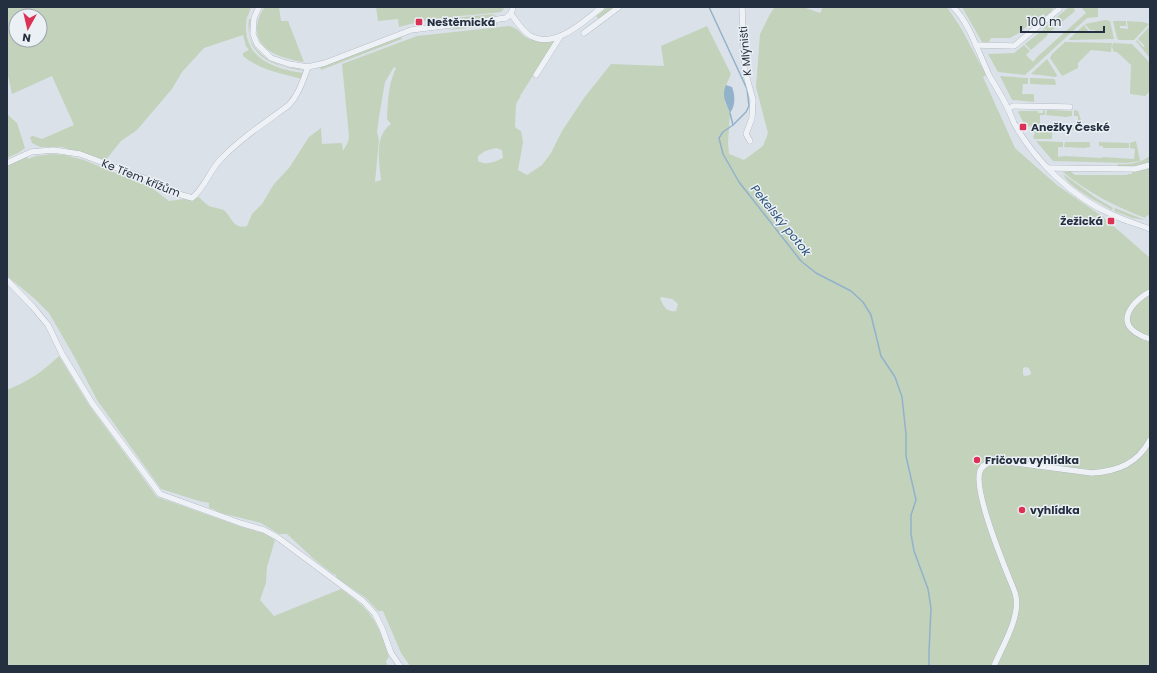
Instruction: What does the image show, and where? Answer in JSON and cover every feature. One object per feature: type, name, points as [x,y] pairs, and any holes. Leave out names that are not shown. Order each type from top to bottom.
[{"type":"street","points":[[259,7],[254,18],[253,34],[257,44],[271,58],[289,64],[308,67],[411,30],[506,18],[511,14],[513,7]]},
{"type":"street","points":[[511,14],[519,25],[530,35],[541,39],[560,37],[570,32],[602,7]]},
{"type":"street","points":[[584,32],[619,7]]},
{"type":"street","name":"K Mlýništi","points":[[742,7],[745,71],[753,100],[752,118],[746,134],[750,141]]},
{"type":"street","points":[[953,7],[959,13],[976,45],[1014,122],[1026,141],[1048,168],[1074,192],[1097,207],[1113,216],[1150,229]]},
{"type":"street","points":[[976,45],[1014,46],[1059,7]]},
{"type":"street","points":[[536,75],[560,37]]},
{"type":"street","name":"Ke Třem křížům","points":[[7,163],[31,152],[54,150],[80,154],[160,184],[175,193],[192,198],[197,194],[212,170],[221,159],[246,135],[289,105],[297,93],[308,67]]},
{"type":"street","points":[[1008,109],[1013,106],[1070,107]]},
{"type":"street","points":[[1048,168],[1135,169],[1150,165]]},
{"type":"street","points":[[7,280],[48,325],[62,354],[92,403],[160,494],[240,523],[264,530],[277,537],[363,601],[375,614],[382,628],[391,654],[400,666]]},
{"type":"street","points":[[1150,292],[1138,300],[1127,314],[1126,320],[1131,329],[1141,336],[1150,339]]},
{"type":"street","points":[[994,666],[1016,613],[1016,597],[988,522],[979,487],[978,479],[981,469],[984,465],[992,462],[1006,462],[1092,473],[1104,472],[1127,466],[1138,457],[1150,440]]},
{"type":"green space","points":[[7,7],[251,7],[247,17],[246,30],[248,42],[253,51],[260,58],[270,64],[280,68],[304,73],[302,79],[256,65],[243,56],[243,53],[249,50],[246,46],[243,35],[204,48],[182,72],[172,89],[137,130],[121,141],[105,161],[62,147],[40,147],[32,143],[30,137],[33,136],[42,139],[74,125],[52,76],[12,94],[7,71]]},
{"type":"green space","points":[[265,7],[279,7],[281,21],[288,21],[304,62],[288,59],[273,53],[261,43],[258,36],[257,27],[260,16]]},
{"type":"green space","points":[[376,7],[505,7],[501,12],[437,19],[399,27],[398,19],[378,21]]},
{"type":"green space","points":[[608,7],[616,7],[599,19],[596,16]]},
{"type":"green space","points":[[775,7],[803,7],[820,13],[823,7],[947,7],[961,28],[986,75],[983,77],[1015,148],[1058,186],[1102,216],[1150,258],[1150,666],[410,666],[401,653],[383,611],[378,611],[366,598],[337,578],[335,574],[315,560],[287,534],[279,534],[261,523],[221,513],[209,508],[209,503],[161,489],[97,400],[49,313],[35,299],[7,276],[7,165],[27,156],[28,159],[36,156],[52,154],[65,155],[84,160],[152,188],[169,201],[199,197],[209,206],[225,211],[236,225],[243,227],[247,226],[252,214],[262,204],[274,184],[289,168],[309,137],[321,128],[322,144],[342,143],[343,151],[348,142],[349,136],[342,64],[417,36],[509,26],[515,28],[530,40],[555,41],[516,104],[515,126],[521,131],[523,142],[518,170],[527,175],[542,165],[551,153],[562,131],[584,98],[611,64],[664,66],[661,46],[707,26],[731,74],[725,88],[725,102],[730,113],[728,143],[729,154],[744,160],[763,146],[768,133],[756,87],[760,34]],"holes":[[[394,67],[396,68],[391,80],[388,99],[387,119],[391,124],[382,135],[379,149],[381,180],[375,182],[379,140],[377,132],[385,82]],[[496,148],[502,150],[503,158],[487,163],[478,161],[478,156],[485,151]],[[660,298],[672,299],[678,304],[676,311],[668,310],[662,304]],[[1023,368],[1029,368],[1031,373],[1030,375],[1024,376]]]},
{"type":"green space","points":[[962,7],[1054,7],[1047,17],[1043,14],[1019,33],[1010,38],[991,38],[989,42],[982,42]]},
{"type":"green space","points":[[1069,7],[1073,7],[1075,10],[1074,12],[1057,26],[1052,21]]},
{"type":"green space","points":[[1081,7],[1098,7],[1098,17],[1087,18],[1025,75],[998,72],[988,54],[1014,53],[1024,45],[1030,51],[1026,55],[1033,62],[1086,13]]},
{"type":"green space","points":[[493,14],[497,17],[435,20]]},
{"type":"green space","points":[[1105,20],[1110,21],[1114,39],[1069,39],[1084,25],[1089,32],[1095,33],[1095,30],[1090,30],[1085,24]]},
{"type":"green space","points":[[1113,21],[1126,21],[1126,26],[1120,26],[1120,28],[1128,29],[1127,21],[1149,24],[1134,40],[1119,40],[1117,38]]},
{"type":"green space","points":[[1051,22],[1056,27],[1049,33],[1044,28]]},
{"type":"green space","points":[[497,23],[497,25],[447,30],[460,27]]},
{"type":"green space","points":[[1150,26],[1149,57],[1136,41],[1137,40],[1143,47],[1145,46],[1138,39]]},
{"type":"green space","points":[[1044,29],[1048,34],[1047,36],[1031,50],[1025,44]]},
{"type":"green space","points":[[401,37],[402,39],[321,70],[320,67]]},
{"type":"green space","points":[[250,38],[252,43],[264,57],[280,65],[304,71],[293,69],[282,66],[272,62],[263,57],[256,51],[251,42]]},
{"type":"green space","points":[[1065,42],[1112,43],[1111,52],[1091,50],[1078,63],[1078,68],[1062,76],[1050,58],[1052,54]]},
{"type":"green space","points":[[1113,43],[1132,44],[1150,63],[1150,91],[1145,96],[1130,94],[1131,65],[1117,52],[1114,52],[1112,47]]},
{"type":"green space","points":[[1047,59],[1057,75],[1056,77],[1031,74]]},
{"type":"green space","points":[[1000,76],[1028,78],[1028,84],[1023,84],[1022,94],[1034,94],[1034,102],[1012,100]]},
{"type":"green space","points":[[1030,78],[1054,79],[1056,85],[1030,84]]},
{"type":"green space","points":[[1043,110],[1045,111],[1045,115],[1040,115],[1040,125],[1078,126],[1078,116],[1074,116],[1074,110],[1078,111],[1083,127],[1081,130],[1052,129],[1052,139],[1034,139],[1033,136],[1035,134],[1030,126],[1026,127],[1018,112],[1038,111],[1038,113],[1043,113]]},
{"type":"green space","points":[[1047,110],[1072,111],[1072,116],[1066,117],[1046,115]]},
{"type":"green space","points":[[7,114],[17,123],[25,148],[7,158]]},
{"type":"green space","points":[[1036,141],[1063,142],[1063,147],[1058,147],[1058,157],[1134,159],[1135,149],[1130,148],[1130,143],[1136,141],[1140,161],[1127,163],[1053,161]]},
{"type":"green space","points":[[1065,142],[1090,142],[1090,147],[1064,147]]},
{"type":"green space","points":[[1099,142],[1129,143],[1129,148],[1103,148],[1103,146],[1099,146]]},
{"type":"green space","points":[[1150,156],[1150,162],[1135,166],[1118,166],[1118,164],[1131,164],[1139,162]]},
{"type":"green space","points":[[1150,168],[1150,216],[1147,215],[1145,218],[1102,198],[1072,180],[1063,172],[1070,171],[1075,175],[1127,175],[1132,174],[1132,171]]},
{"type":"green space","points":[[1063,174],[1096,198],[1113,208],[1112,210],[1071,184]]},
{"type":"green space","points":[[1115,208],[1145,220],[1132,218],[1114,211]]},
{"type":"green space","points":[[59,356],[89,405],[157,497],[263,533],[275,540],[267,567],[266,583],[260,600],[274,616],[341,589],[367,610],[377,625],[389,657],[386,661],[388,666],[7,666],[7,390],[35,376]]},
{"type":"water","points":[[726,85],[732,87],[734,93],[734,103],[730,113],[724,96]]},
{"type":"waterway","name":"Pekelský potok","points":[[709,7],[747,89],[749,106],[746,112],[733,125],[723,132],[719,138],[723,154],[739,182],[801,261],[816,273],[851,291],[863,302],[871,315],[881,356],[895,377],[902,397],[906,434],[906,456],[916,500],[911,515],[911,534],[914,551],[928,589],[931,608],[929,666]]},
{"type":"waterway","points":[[730,113],[733,125]]},
{"type":"place","name":"Neštěmická","points":[[419,22]]},
{"type":"place","name":"Anežky České","points":[[1023,127]]},
{"type":"place","name":"Žežická","points":[[1111,221]]},
{"type":"place","name":"Fričova vyhlídka","points":[[977,460]]},
{"type":"place","name":"vyhlídka","points":[[1022,510]]}]
